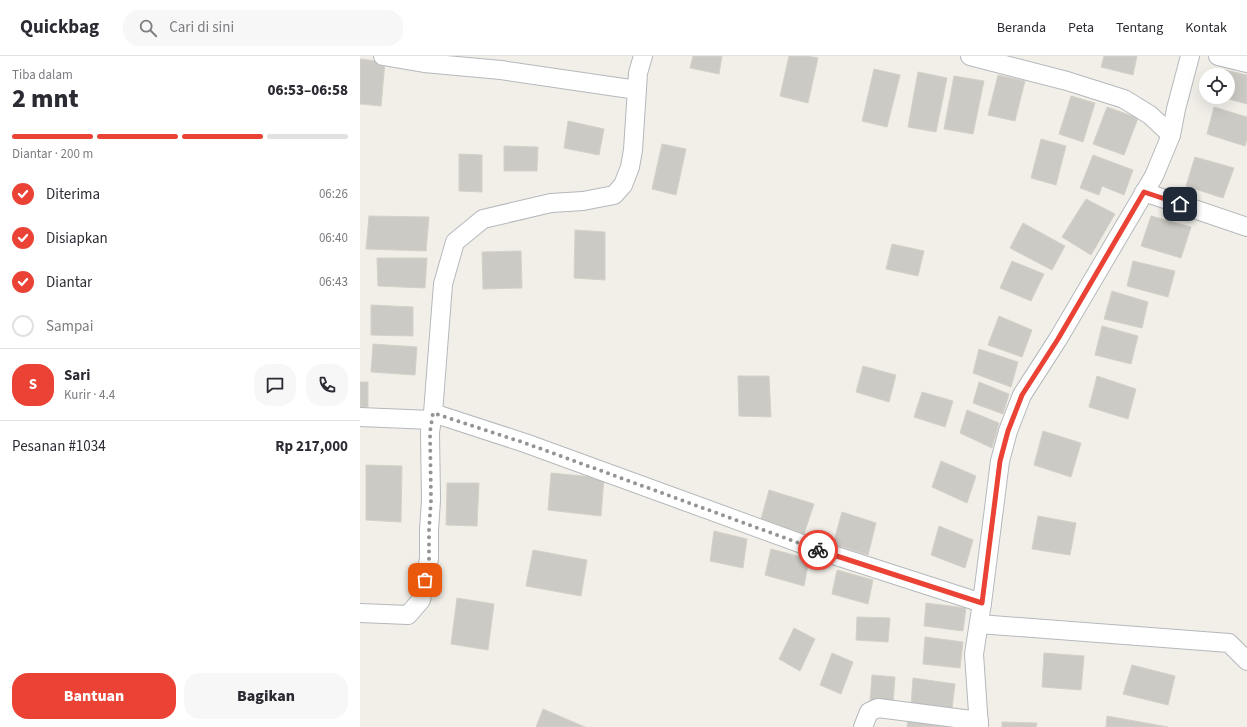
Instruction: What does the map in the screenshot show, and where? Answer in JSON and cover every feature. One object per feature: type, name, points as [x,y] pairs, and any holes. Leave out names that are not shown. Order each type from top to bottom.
[{"type":"street","points":[[383,56],[424,63],[502,63],[637,90]]},
{"type":"street","points":[[360,613],[408,615],[421,600],[429,559],[431,500],[430,432],[443,284],[455,242],[483,219],[551,203],[583,201],[614,195],[623,185],[630,167],[633,150],[638,73],[643,56]]},
{"type":"street","points":[[970,56],[994,59],[1124,99],[1150,115],[1171,135]]},
{"type":"street","points":[[863,727],[869,712],[878,708],[979,724],[974,654],[1000,461],[1008,431],[1022,395],[1058,339],[1154,176],[1171,135],[1190,56]]},
{"type":"street","points":[[1218,56],[1247,63]]},
{"type":"street","points":[[1144,192],[1247,227]]},
{"type":"street","points":[[360,418],[432,416],[533,446],[819,550],[982,603]]},
{"type":"street","points":[[979,624],[1229,643],[1247,661]]},
{"type":"building","points":[[693,56],[722,56],[719,74],[690,68]]},
{"type":"building","points":[[789,56],[807,56],[818,58],[808,103],[780,96]]},
{"type":"building","points":[[1104,56],[1137,56],[1133,75],[1101,67]]},
{"type":"building","points":[[360,59],[385,62],[381,106],[360,104]]},
{"type":"building","points":[[874,69],[900,75],[887,127],[862,121]]},
{"type":"building","points":[[918,72],[947,78],[936,132],[908,127]]},
{"type":"building","points":[[1235,72],[1247,75],[1247,104],[1235,101]]},
{"type":"building","points":[[998,75],[1025,81],[1015,121],[988,115]]},
{"type":"building","points":[[954,76],[984,81],[973,134],[944,129]]},
{"type":"building","points":[[1071,96],[1095,103],[1083,142],[1059,134]]},
{"type":"building","points":[[1107,107],[1138,118],[1124,155],[1093,144]]},
{"type":"building","points":[[1214,107],[1247,117],[1247,139],[1245,146],[1207,134]]},
{"type":"building","points":[[568,121],[604,129],[599,155],[564,148]]},
{"type":"building","points":[[1041,139],[1066,146],[1056,185],[1031,178]]},
{"type":"building","points":[[662,144],[686,149],[676,195],[652,189]]},
{"type":"building","points":[[504,146],[538,147],[537,171],[504,171]]},
{"type":"building","points":[[459,154],[482,155],[482,192],[459,191]]},
{"type":"building","points":[[1093,155],[1133,170],[1124,195],[1102,186],[1099,195],[1080,188]]},
{"type":"building","points":[[1195,157],[1234,168],[1223,198],[1186,186]]},
{"type":"building","points":[[1086,199],[1115,214],[1091,255],[1062,237]]},
{"type":"building","points":[[369,216],[429,217],[426,251],[366,249]]},
{"type":"building","points":[[1151,216],[1191,227],[1181,258],[1141,246]]},
{"type":"building","points":[[1023,223],[1065,246],[1052,270],[1010,248]]},
{"type":"building","points":[[575,230],[605,232],[605,280],[574,278]]},
{"type":"building","points":[[892,244],[924,251],[918,276],[886,269]]},
{"type":"building","points":[[521,251],[522,288],[483,289],[482,252]]},
{"type":"building","points":[[377,258],[427,258],[425,288],[378,286]]},
{"type":"building","points":[[1012,261],[1044,274],[1031,301],[1000,288]]},
{"type":"building","points":[[1133,261],[1175,271],[1168,297],[1127,286]]},
{"type":"building","points":[[1112,291],[1148,302],[1142,328],[1104,319]]},
{"type":"building","points":[[371,305],[413,307],[413,336],[371,335]]},
{"type":"building","points":[[999,316],[1032,330],[1022,357],[988,345]]},
{"type":"building","points":[[1102,326],[1138,336],[1131,364],[1095,355]]},
{"type":"building","points":[[373,344],[417,347],[415,375],[371,372]]},
{"type":"building","points":[[979,349],[1018,362],[1011,387],[973,373]]},
{"type":"building","points":[[863,366],[896,375],[889,402],[856,392]]},
{"type":"building","points":[[738,376],[769,376],[771,417],[739,416]]},
{"type":"building","points":[[1097,376],[1136,389],[1128,419],[1089,407]]},
{"type":"building","points":[[360,382],[368,382],[368,407],[360,407]]},
{"type":"building","points":[[979,382],[1009,394],[1003,414],[973,403]]},
{"type":"building","points":[[922,392],[953,401],[945,427],[914,417]]},
{"type":"building","points":[[967,410],[999,423],[992,448],[960,433]]},
{"type":"building","points":[[1043,431],[1081,443],[1071,477],[1034,465]]},
{"type":"building","points":[[941,461],[976,476],[967,503],[932,487]]},
{"type":"building","points":[[366,465],[402,466],[401,522],[366,520]]},
{"type":"building","points":[[551,473],[604,478],[601,516],[548,510]]},
{"type":"building","points":[[447,483],[479,483],[477,526],[446,525]]},
{"type":"building","points":[[769,490],[814,504],[804,534],[761,519]]},
{"type":"building","points":[[842,512],[876,523],[868,555],[833,544]]},
{"type":"building","points":[[1038,516],[1076,523],[1070,555],[1032,549]]},
{"type":"building","points":[[939,526],[973,540],[965,568],[931,555]]},
{"type":"building","points":[[714,531],[747,539],[743,568],[710,561]]},
{"type":"building","points":[[771,549],[809,559],[804,586],[765,575]]},
{"type":"building","points":[[533,550],[587,560],[581,596],[526,586]]},
{"type":"building","points":[[837,570],[873,580],[868,604],[832,594]]},
{"type":"building","points":[[457,598],[494,604],[488,650],[451,644]]},
{"type":"building","points":[[926,603],[966,608],[963,631],[924,626]]},
{"type":"building","points":[[857,617],[890,618],[888,642],[856,640]]},
{"type":"building","points":[[794,628],[815,639],[800,671],[779,659]]},
{"type":"building","points":[[925,637],[963,642],[960,668],[923,664]]},
{"type":"building","points":[[832,653],[853,662],[841,694],[820,685]]},
{"type":"building","points":[[1044,653],[1084,656],[1081,690],[1042,687]]},
{"type":"building","points":[[1132,665],[1175,676],[1168,705],[1123,694]]},
{"type":"building","points":[[872,675],[895,677],[893,703],[870,701]]},
{"type":"building","points":[[913,678],[955,684],[952,709],[911,705]]},
{"type":"building","points":[[543,709],[585,727],[536,727]]},
{"type":"building","points":[[1107,716],[1168,727],[1106,727]]},
{"type":"building","points":[[908,719],[951,722],[950,727],[907,727]]},
{"type":"building","points":[[1002,722],[1037,723],[1036,727],[1002,727]]},
{"type":"way so far","points":[[425,580],[429,559],[431,500],[430,432],[433,413],[525,443],[818,550]]},
{"type":"route","points":[[818,550],[982,603],[1000,461],[1008,431],[1022,395],[1058,339],[1144,192],[1180,204]]}]
